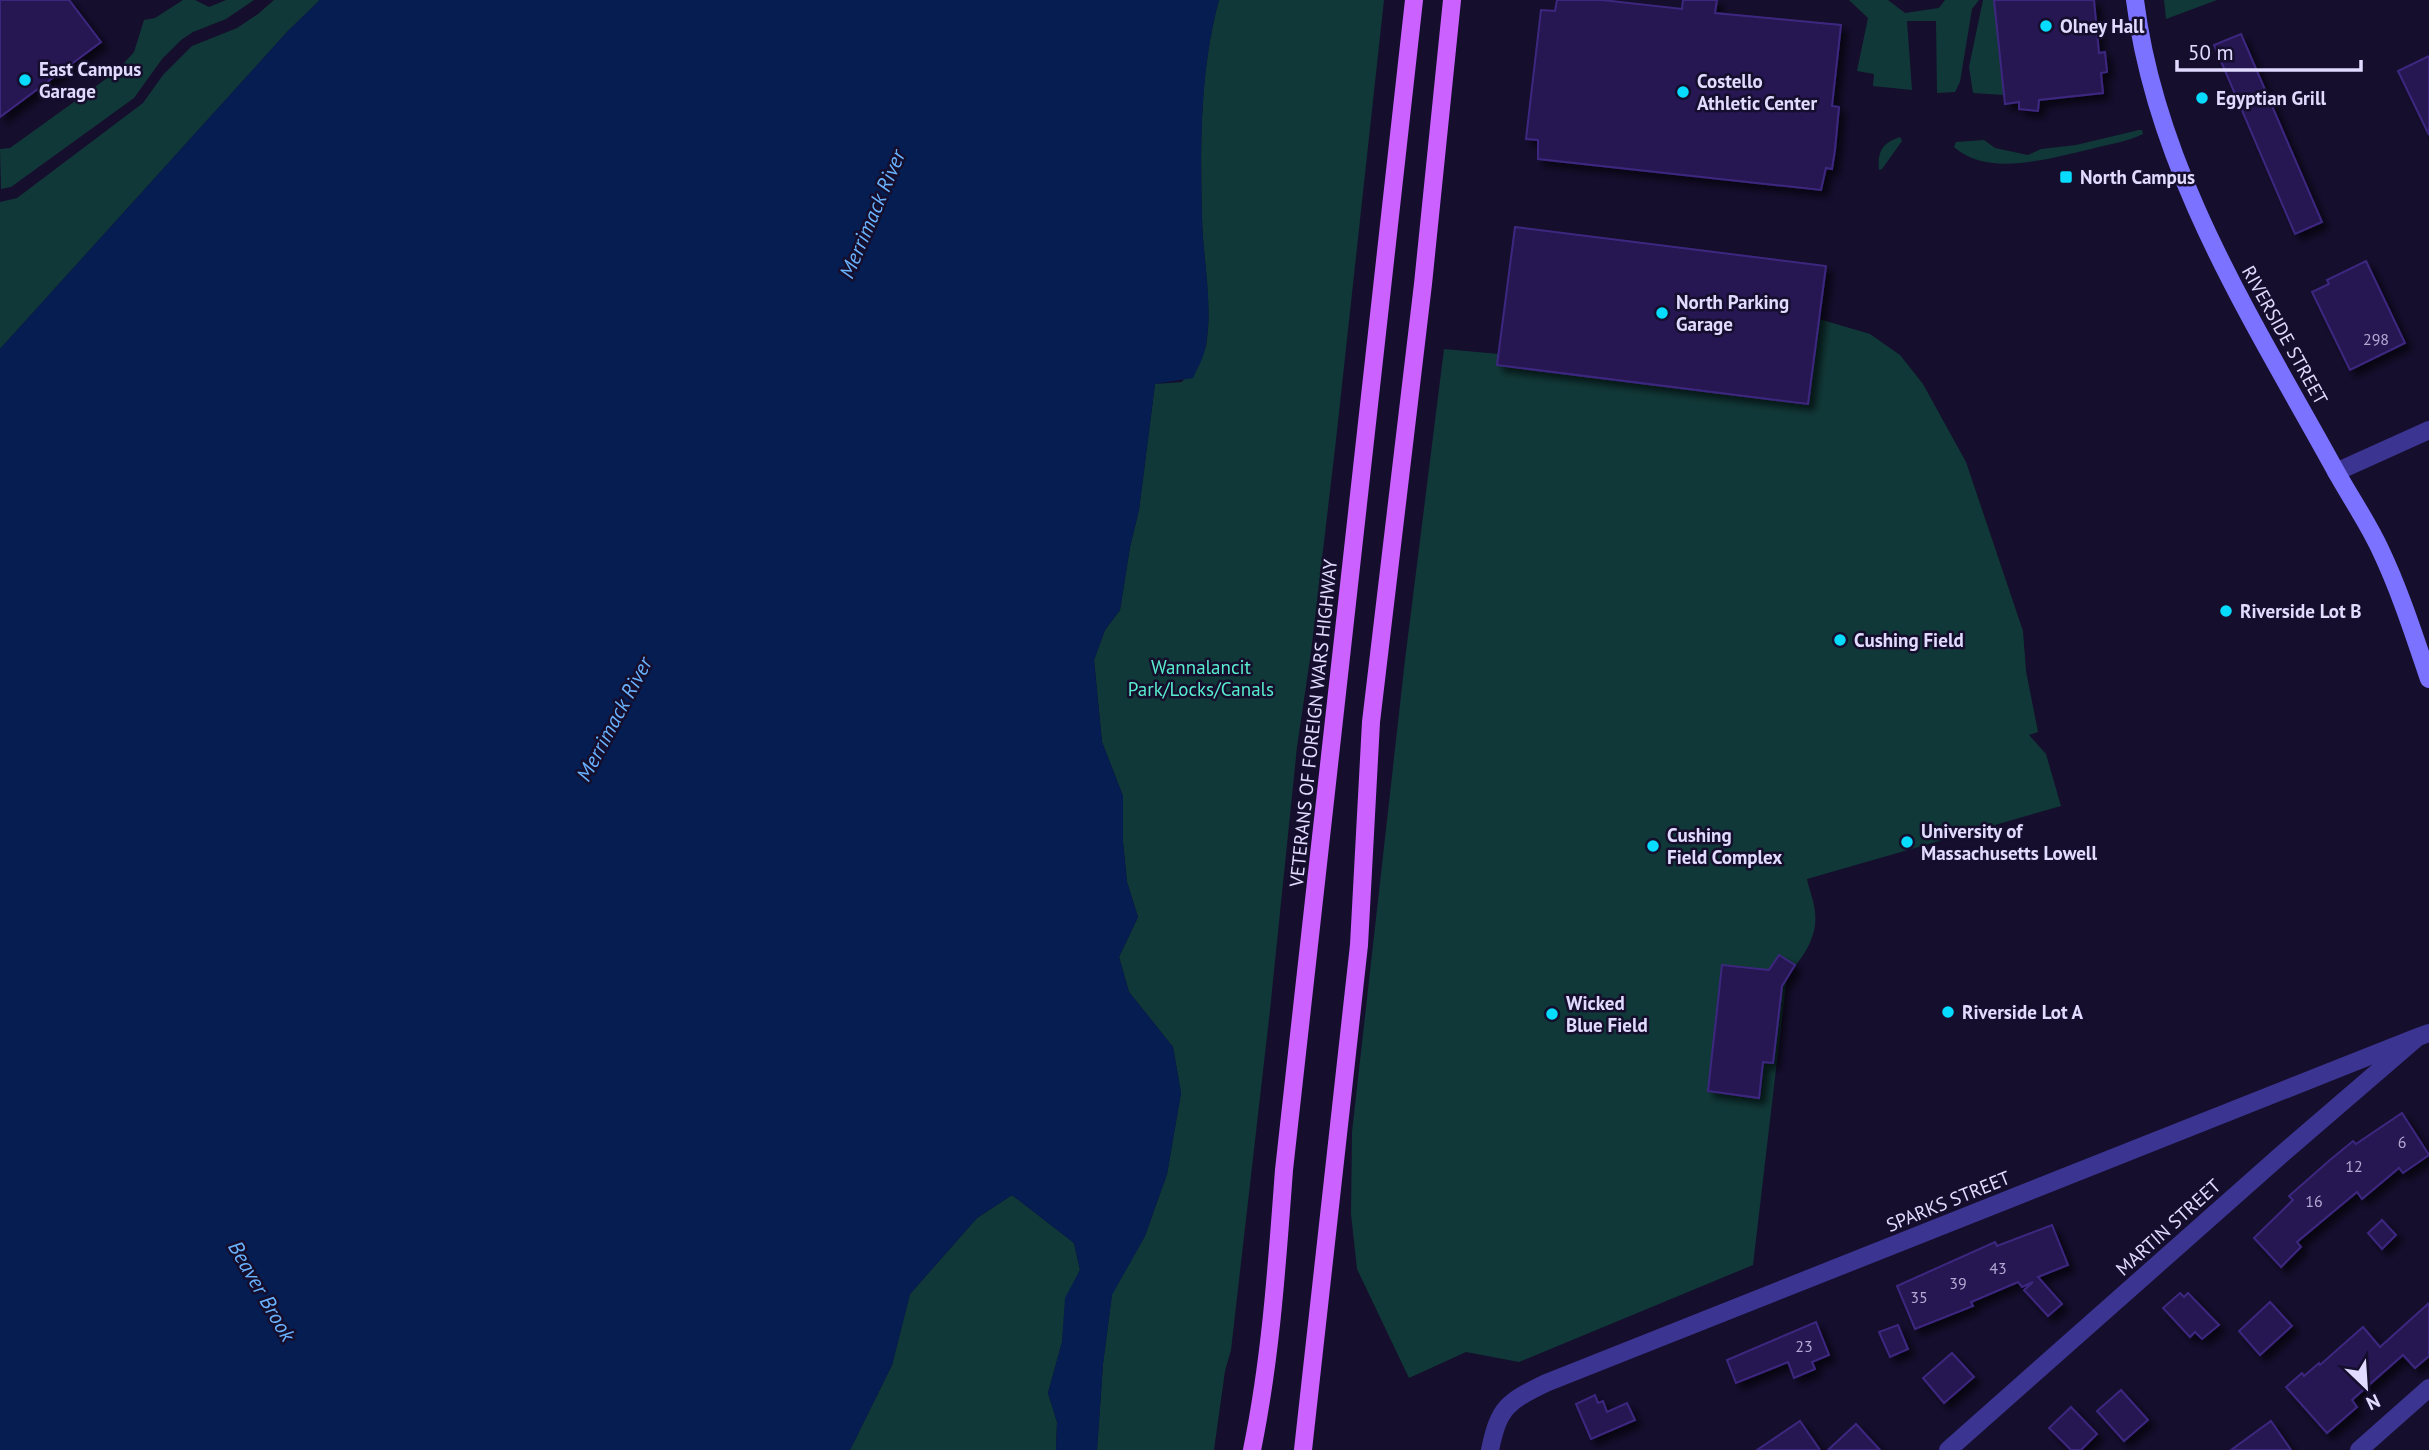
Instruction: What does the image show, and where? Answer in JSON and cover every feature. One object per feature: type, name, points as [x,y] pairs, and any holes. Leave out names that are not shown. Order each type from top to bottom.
[{"type":"main road","name":"VETERANS OF FOREIGN WARS HIGHWAY","points":[[1252,1450],[1262,1402],[1272,1328],[1284,1170],[1414,0]]},
{"type":"main road","points":[[1303,1450],[1359,945],[1371,722],[1423,284],[1452,0]]},
{"type":"main road","name":"RIVERSIDE STREET","points":[[2135,0],[2156,104],[2187,185],[2224,269],[2380,549],[2406,610],[2429,679]]},
{"type":"street","points":[[2336,471],[2429,430]]},
{"type":"street","name":"SPARKS STREET","points":[[1490,1450],[1495,1424],[1503,1410],[1516,1398],[1546,1383],[2423,1035]]},
{"type":"street","name":"MARTIN STREET","points":[[1948,1450],[2270,1164],[2423,1035]]},
{"type":"street","points":[[2359,1450],[2429,1388]]},
{"type":"green space","points":[[183,0],[195,0],[209,7],[226,0],[254,0],[226,19],[193,32],[181,40],[162,59],[134,98],[11,187],[1,189],[0,149],[10,148],[117,71],[134,52],[144,20],[155,18]]},
{"type":"green space","points":[[274,0],[320,0],[288,31],[0,349],[0,202],[17,198],[143,103],[163,75],[192,46],[237,28]]},
{"type":"green space","name":"Wannalancit Park/Locks/Canals","points":[[1219,0],[1384,0],[1336,440],[1297,747],[1231,1350],[1225,1371],[1214,1450],[1097,1450],[1103,1364],[1112,1294],[1145,1236],[1167,1174],[1181,1093],[1173,1047],[1129,992],[1119,957],[1138,917],[1127,882],[1123,842],[1123,796],[1102,742],[1094,660],[1105,630],[1120,610],[1139,510],[1155,384],[1182,382],[1206,346],[1208,315],[1202,218],[1201,136],[1208,53]]},
{"type":"green space","points":[[1849,0],[1888,0],[1905,13],[1939,8],[1945,0],[1979,0],[1972,9],[1960,82],[1955,92],[1937,93],[1936,21],[1907,21],[1912,90],[1873,86],[1874,74],[1857,71],[1868,18]]},
{"type":"green space","points":[[1983,0],[1994,0],[2004,95],[1973,93],[1969,67]]},
{"type":"green space","points":[[2164,0],[2217,0],[2166,19]]},
{"type":"green space","points":[[2142,130],[2143,134],[2124,141],[2020,163],[1984,162],[1954,147],[1956,142],[1984,140],[1995,148],[2028,155],[2041,149],[2076,145]]},
{"type":"green space","points":[[1900,137],[1902,141],[1879,170],[1882,149]]},
{"type":"green space","name":"Cushing Field Complex","points":[[1819,319],[1870,334],[1900,355],[1923,384],[1966,462],[2023,631],[2026,671],[2038,732],[2029,735],[2046,754],[2061,806],[1807,879],[1814,908],[1814,930],[1804,954],[1787,975],[1753,1265],[1519,1362],[1466,1352],[1409,1378],[1357,1269],[1351,1214],[1352,1132],[1405,660],[1444,349],[1499,354],[1498,365],[1807,404]]},
{"type":"green space","points":[[1012,1195],[1074,1243],[1080,1270],[1066,1298],[1062,1342],[1048,1393],[1057,1422],[1056,1450],[850,1450],[892,1365],[910,1294],[977,1218]]},
{"type":"water","points":[[320,0],[1219,0],[1208,53],[1201,137],[1202,219],[1208,301],[1205,349],[1193,378],[1155,384],[1139,510],[1120,610],[1105,630],[1094,660],[1102,742],[1123,796],[1123,842],[1127,882],[1138,917],[1119,957],[1129,992],[1173,1047],[1181,1093],[1167,1174],[1145,1236],[1112,1295],[1103,1364],[1097,1450],[1056,1450],[1057,1422],[1048,1393],[1062,1342],[1065,1298],[1080,1270],[1074,1243],[1012,1195],[977,1218],[910,1294],[892,1365],[850,1450],[0,1450],[0,349],[288,31]]},
{"type":"building","name":"East Campus Garage","points":[[0,0],[69,0],[101,42],[0,117]]},
{"type":"building","name":"Costello Athletic Center","points":[[1557,0],[1602,0],[1682,9],[1683,0],[1717,0],[1715,13],[1841,25],[1832,106],[1839,107],[1835,150],[1832,169],[1826,168],[1821,190],[1538,159],[1538,140],[1526,139],[1541,10],[1555,11]]},
{"type":"building","name":"Olney Hall","points":[[1994,0],[2094,0],[2099,53],[2105,52],[2107,72],[2101,73],[2103,93],[2039,100],[2038,111],[2019,109],[2019,102],[2005,104]]},
{"type":"building","points":[[2241,34],[2322,222],[2295,234],[2214,45]]},
{"type":"building","points":[[2429,56],[2429,135],[2398,71]]},
{"type":"building","name":"North Parking Garage","points":[[1515,227],[1826,266],[1808,404],[1497,365]]},
{"type":"building","points":[[2366,261],[2405,343],[2350,370],[2312,292],[2329,284],[2327,280]]},
{"type":"building","points":[[1779,955],[1795,965],[1782,986],[1773,1063],[1763,1062],[1759,1098],[1708,1091],[1722,965],[1769,970]]},
{"type":"building","points":[[2402,1113],[2429,1155],[2403,1173],[2399,1168],[2362,1199],[2357,1192],[2297,1242],[2301,1247],[2281,1267],[2254,1238],[2293,1200],[2289,1196],[2330,1160],[2353,1141],[2356,1144]]},
{"type":"building","points":[[2382,1220],[2396,1235],[2382,1249],[2368,1233]]},
{"type":"building","points":[[2052,1225],[2068,1265],[2038,1277],[2062,1304],[2048,1316],[2024,1290],[2033,1282],[2022,1287],[2018,1282],[1971,1302],[1973,1306],[1915,1329],[1897,1286],[1995,1242],[1997,1246]]},
{"type":"building","points":[[2180,1293],[2184,1297],[2188,1293],[2219,1325],[2202,1339],[2195,1332],[2190,1337],[2163,1308]]},
{"type":"building","points":[[2270,1302],[2292,1326],[2260,1355],[2239,1331]]},
{"type":"building","points":[[2429,1303],[2429,1356],[2415,1368],[2403,1355],[2352,1400],[2357,1407],[2327,1433],[2286,1387],[2302,1373],[2304,1376],[2319,1363],[2320,1365],[2363,1327],[2380,1347]]},
{"type":"building","points":[[1816,1322],[1829,1355],[1812,1362],[1815,1369],[1794,1378],[1788,1362],[1736,1383],[1727,1360]]},
{"type":"building","points":[[1898,1325],[1908,1349],[1890,1357],[1879,1332]]},
{"type":"building","points":[[1952,1353],[1974,1377],[1944,1403],[1923,1378]]},
{"type":"building","points":[[2121,1390],[2148,1420],[2124,1441],[2097,1411]]},
{"type":"building","points":[[1595,1395],[1598,1403],[1603,1401],[1607,1412],[1627,1403],[1635,1420],[1591,1439],[1576,1404]]},
{"type":"building","points":[[2071,1407],[2097,1434],[2081,1450],[2071,1450],[2049,1428]]},
{"type":"building","points":[[1800,1421],[1820,1450],[1757,1450]]},
{"type":"building","points":[[2271,1421],[2291,1450],[2231,1450]]},
{"type":"building","points":[[1856,1424],[1880,1450],[1828,1450]]},
{"type":"place","name":"Olney Hall","points":[[2046,26]]},
{"type":"place","name":"East Campus Garage","points":[[25,80]]},
{"type":"place","name":"Costello Athletic Center","points":[[1683,92]]},
{"type":"place","name":"Egyptian Grill","points":[[2202,98]]},
{"type":"place","name":"North Campus","points":[[2066,177]]},
{"type":"place","name":"North Parking Garage","points":[[1662,313]]},
{"type":"place","name":"Riverside Lot B","points":[[2226,611]]},
{"type":"place","name":"Cushing Field","points":[[1840,640]]},
{"type":"place","name":"University of Massachusetts Lowell","points":[[1907,842]]},
{"type":"place","name":"Cushing Field Complex","points":[[1653,846]]},
{"type":"place","name":"Riverside Lot A","points":[[1948,1012]]},
{"type":"place","name":"Wicked Blue Field","points":[[1552,1014]]},
{"type":"water label","name":"Merrimack River","points":[[872,214]]},
{"type":"water label","name":"Merrimack River","points":[[614,719]]},
{"type":"water label","name":"Beaver Brook","points":[[262,1291]]}]
